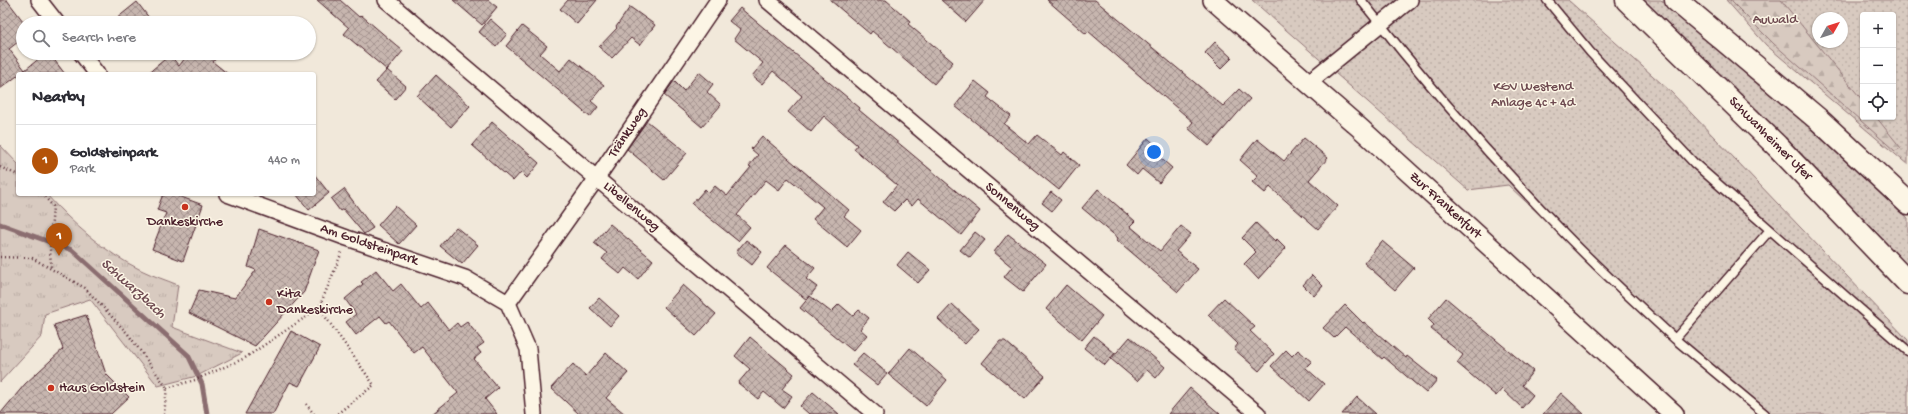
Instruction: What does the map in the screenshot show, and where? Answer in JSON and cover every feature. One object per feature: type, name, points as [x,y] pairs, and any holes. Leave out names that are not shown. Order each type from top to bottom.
[{"type":"main road","name":"Schwanheimer Ufer","points":[[1627,0],[1777,146],[1908,283]]},
{"type":"main road","points":[[1676,0],[1819,120],[1908,203]]},
{"type":"street","points":[[39,0],[52,16]]},
{"type":"street","name":"Libellenweg","points":[[386,0],[875,414]]},
{"type":"street","name":"Tränkweg","points":[[508,303],[597,178],[718,0]]},
{"type":"street","name":"Sonnenweg","points":[[767,0],[1258,414]]},
{"type":"street","name":"Zur Frankenfurt","points":[[1213,0],[1372,140],[1674,414]]},
{"type":"street","points":[[1308,83],[1410,0]]},
{"type":"street","points":[[86,60],[95,72]]},
{"type":"street","name":"Am Goldsteinpark","points":[[232,196],[347,238],[465,278],[508,303]]},
{"type":"street","points":[[508,303],[528,349],[534,414]]},
{"type":"lane","points":[[1361,0],[1466,126],[1566,235],[1675,339],[1765,414]]},
{"type":"lane","points":[[1547,0],[1590,52],[1694,163],[1769,231],[1908,351]]},
{"type":"lane","points":[[1675,339],[1769,231]]},
{"type":"path","points":[[0,167],[16,174]]},
{"type":"path","points":[[44,196],[53,206],[50,248],[51,269]]},
{"type":"path","points":[[168,388],[195,380],[245,358],[319,308],[347,238]]},
{"type":"path","points":[[0,257],[32,258],[85,288],[128,334],[168,388],[164,414]]},
{"type":"path","points":[[319,308],[374,385],[337,414]]},
{"type":"path","points":[[306,404],[314,414]]},
{"type":"green space","name":"KGV Westend Anlage 4c + 4d","points":[[1252,0],[1568,0],[1671,92],[1908,340],[1908,414],[1760,414],[1695,361],[1508,185],[1468,190]]},
{"type":"green space","points":[[1641,0],[1661,0],[1800,119],[1908,218],[1908,268],[1777,131],[1676,32]]},
{"type":"green space","points":[[1726,0],[1908,0],[1908,165],[1766,45]]},
{"type":"green space","name":"Auwald","points":[[1730,0],[1781,0],[1812,38],[1812,48],[1820,48],[1860,97],[1860,120],[1878,120],[1901,148],[1895,151],[1774,44]]},
{"type":"green space","points":[[0,145],[16,162],[16,196],[48,196],[78,226],[114,255],[146,272],[178,285],[172,327],[242,353],[197,376],[158,386],[90,299],[45,314],[42,336],[0,382]]},
{"type":"building","points":[[0,0],[7,0],[19,16],[16,16],[16,44],[9,49],[25,70],[22,72],[16,72],[16,77],[0,89]]},
{"type":"building","points":[[317,0],[340,0],[359,17],[361,15],[403,51],[387,70],[344,34],[349,28]]},
{"type":"building","points":[[453,0],[488,0],[497,7],[482,25]]},
{"type":"building","points":[[568,0],[597,0],[577,24],[560,9]]},
{"type":"building","points":[[830,0],[886,0],[910,21],[908,24],[953,62],[934,84],[872,31],[870,34]]},
{"type":"building","points":[[941,0],[985,0],[966,22]]},
{"type":"building","points":[[1047,0],[1095,0],[1223,106],[1239,89],[1250,99],[1209,146],[1188,128],[1193,122],[1088,31],[1086,34]]},
{"type":"building","points":[[137,2],[148,16],[120,16]]},
{"type":"building","points":[[630,7],[655,25],[640,45],[631,38],[612,58],[599,47],[617,28],[616,27]]},
{"type":"building","points":[[740,8],[980,211],[961,235],[918,199],[912,206],[905,200],[894,211],[883,202],[897,185],[854,149],[857,145],[824,116],[811,132],[788,112],[802,96],[773,71],[762,84],[752,76],[763,63],[734,39],[740,30],[729,21]]},
{"type":"building","points":[[490,19],[507,34],[496,47],[479,32]]},
{"type":"building","points":[[522,26],[547,46],[540,54],[560,71],[571,58],[604,85],[591,101],[598,107],[590,117],[506,46]]},
{"type":"building","points":[[1215,42],[1232,58],[1221,69],[1205,53]]},
{"type":"building","points":[[37,60],[54,60],[63,72],[22,72]]},
{"type":"building","points":[[164,60],[174,60],[179,66],[184,60],[215,60],[213,62],[226,72],[149,72]]},
{"type":"building","points":[[387,70],[406,86],[395,99],[376,82]]},
{"type":"building","points":[[699,72],[713,84],[707,92],[721,105],[702,127],[664,95],[674,81],[684,91]]},
{"type":"building","points":[[436,75],[470,106],[451,127],[417,96]]},
{"type":"building","points":[[975,81],[990,93],[987,97],[1011,116],[1004,124],[1029,144],[1037,135],[1062,155],[1064,152],[1079,165],[1059,190],[955,106]]},
{"type":"building","points":[[647,121],[687,153],[664,180],[627,149]]},
{"type":"building","points":[[492,122],[539,163],[527,178],[521,172],[513,181],[472,145]]},
{"type":"building","points":[[762,136],[849,210],[844,216],[861,230],[847,247],[813,219],[823,207],[788,178],[779,190],[766,180],[737,215],[750,227],[738,241],[692,204],[705,189],[709,193],[715,186],[727,196],[751,167],[749,166],[758,155],[751,149]]},
{"type":"building","points":[[1148,138],[1160,149],[1156,154],[1172,168],[1159,183],[1142,169],[1137,175],[1126,165]]},
{"type":"building","points":[[1304,138],[1328,158],[1309,180],[1338,206],[1318,229],[1270,187],[1265,193],[1252,182],[1258,176],[1240,160],[1257,139],[1284,161]]},
{"type":"building","points":[[316,177],[329,193],[309,210],[298,196],[316,196]]},
{"type":"building","points":[[344,189],[373,228],[364,234],[343,209],[340,211],[331,199]]},
{"type":"building","points":[[1098,189],[1135,221],[1130,226],[1160,251],[1181,226],[1191,234],[1176,251],[1198,269],[1178,292],[1082,208]]},
{"type":"building","points":[[1051,192],[1061,200],[1052,211],[1042,203]]},
{"type":"building","points":[[162,196],[178,196],[203,205],[183,261],[152,249],[166,213],[157,210]]},
{"type":"building","points":[[395,206],[416,225],[399,244],[378,225]]},
{"type":"building","points":[[1256,223],[1275,241],[1277,239],[1286,248],[1258,279],[1244,264],[1256,252],[1242,238]]},
{"type":"building","points":[[610,224],[653,260],[638,279],[625,268],[620,274],[602,259],[607,253],[594,243]]},
{"type":"building","points":[[456,227],[478,245],[462,264],[440,246]]},
{"type":"building","points":[[259,229],[319,250],[304,292],[255,346],[189,313],[199,290],[235,298],[256,270],[248,267]]},
{"type":"building","points":[[975,232],[985,240],[970,258],[960,250]]},
{"type":"building","points":[[1008,234],[1046,264],[1023,292],[1004,277],[1012,267],[994,252]]},
{"type":"building","points":[[746,240],[762,252],[752,265],[736,252]]},
{"type":"building","points":[[1382,241],[1414,268],[1395,290],[1364,263]]},
{"type":"building","points":[[786,245],[815,268],[806,279],[817,287],[807,300],[767,268]]},
{"type":"building","points":[[908,252],[930,270],[918,283],[897,265]]},
{"type":"building","points":[[376,270],[393,291],[401,284],[421,309],[428,303],[449,330],[457,323],[460,327],[467,322],[484,343],[477,348],[481,353],[474,359],[498,388],[485,399],[497,414],[432,414],[458,393],[422,347],[414,353],[389,321],[386,323],[380,316],[356,335],[346,322],[356,314],[345,299],[363,284],[361,282]]},
{"type":"building","points":[[1312,275],[1323,286],[1314,296],[1303,285]]},
{"type":"building","points":[[683,285],[716,314],[696,336],[664,307]]},
{"type":"building","points":[[1066,285],[1102,316],[1082,340],[1046,309]]},
{"type":"building","points":[[810,296],[831,312],[839,304],[853,316],[859,310],[869,318],[860,329],[867,335],[853,351],[800,308]]},
{"type":"building","points":[[599,298],[619,316],[610,326],[590,308]]},
{"type":"building","points":[[1224,298],[1255,327],[1250,331],[1274,354],[1259,371],[1234,349],[1238,344],[1208,315]]},
{"type":"building","points":[[1446,298],[1533,371],[1522,385],[1533,395],[1522,408],[1502,389],[1496,396],[1457,363],[1463,355],[1431,329],[1434,325],[1428,319]]},
{"type":"building","points":[[952,304],[979,329],[965,344],[938,319]]},
{"type":"building","points":[[1345,305],[1363,323],[1364,322],[1406,358],[1407,356],[1437,380],[1426,393],[1384,357],[1382,359],[1345,327],[1334,338],[1323,328]]},
{"type":"building","points":[[86,315],[106,374],[129,397],[111,414],[0,414],[25,384],[63,349],[54,325]]},
{"type":"building","points":[[291,331],[320,347],[299,386],[290,382],[273,414],[245,414]]},
{"type":"building","points":[[1094,336],[1115,353],[1105,365],[1084,348]]},
{"type":"building","points":[[750,337],[794,374],[782,389],[792,396],[783,408],[764,392],[758,399],[738,383],[750,369],[735,356]]},
{"type":"building","points":[[1130,337],[1165,367],[1156,378],[1147,370],[1137,381],[1111,359]]},
{"type":"building","points":[[1000,341],[1005,341],[1045,376],[1025,399],[982,363]]},
{"type":"building","points":[[910,348],[947,380],[926,406],[888,374]]},
{"type":"building","points":[[1286,350],[1292,356],[1298,350],[1312,362],[1306,368],[1324,384],[1309,401],[1271,366]]},
{"type":"building","points":[[606,353],[628,373],[606,398],[625,414],[579,414],[551,388],[573,364],[586,376]]},
{"type":"building","points":[[863,353],[887,373],[877,385],[852,365]]},
{"type":"building","points":[[1190,388],[1206,402],[1220,414],[1168,414]]},
{"type":"building","points":[[813,392],[839,414],[809,414],[800,406]]},
{"type":"building","points":[[1561,393],[1584,414],[1543,414]]},
{"type":"building","points":[[1357,397],[1376,414],[1342,414]]},
{"type":"waterway","name":"Schwarzbach","points":[[0,224],[72,250],[188,355],[202,384],[207,414]]},
{"type":"place","name":"Dankeskirche","points":[[185,207]]},
{"type":"place","name":"Goldsteinpark","points":[[59,256]]},
{"type":"place","name":"Kita Dankeskirche","points":[[269,302]]},
{"type":"place","name":"Haus Goldstein","points":[[51,388]]}]
